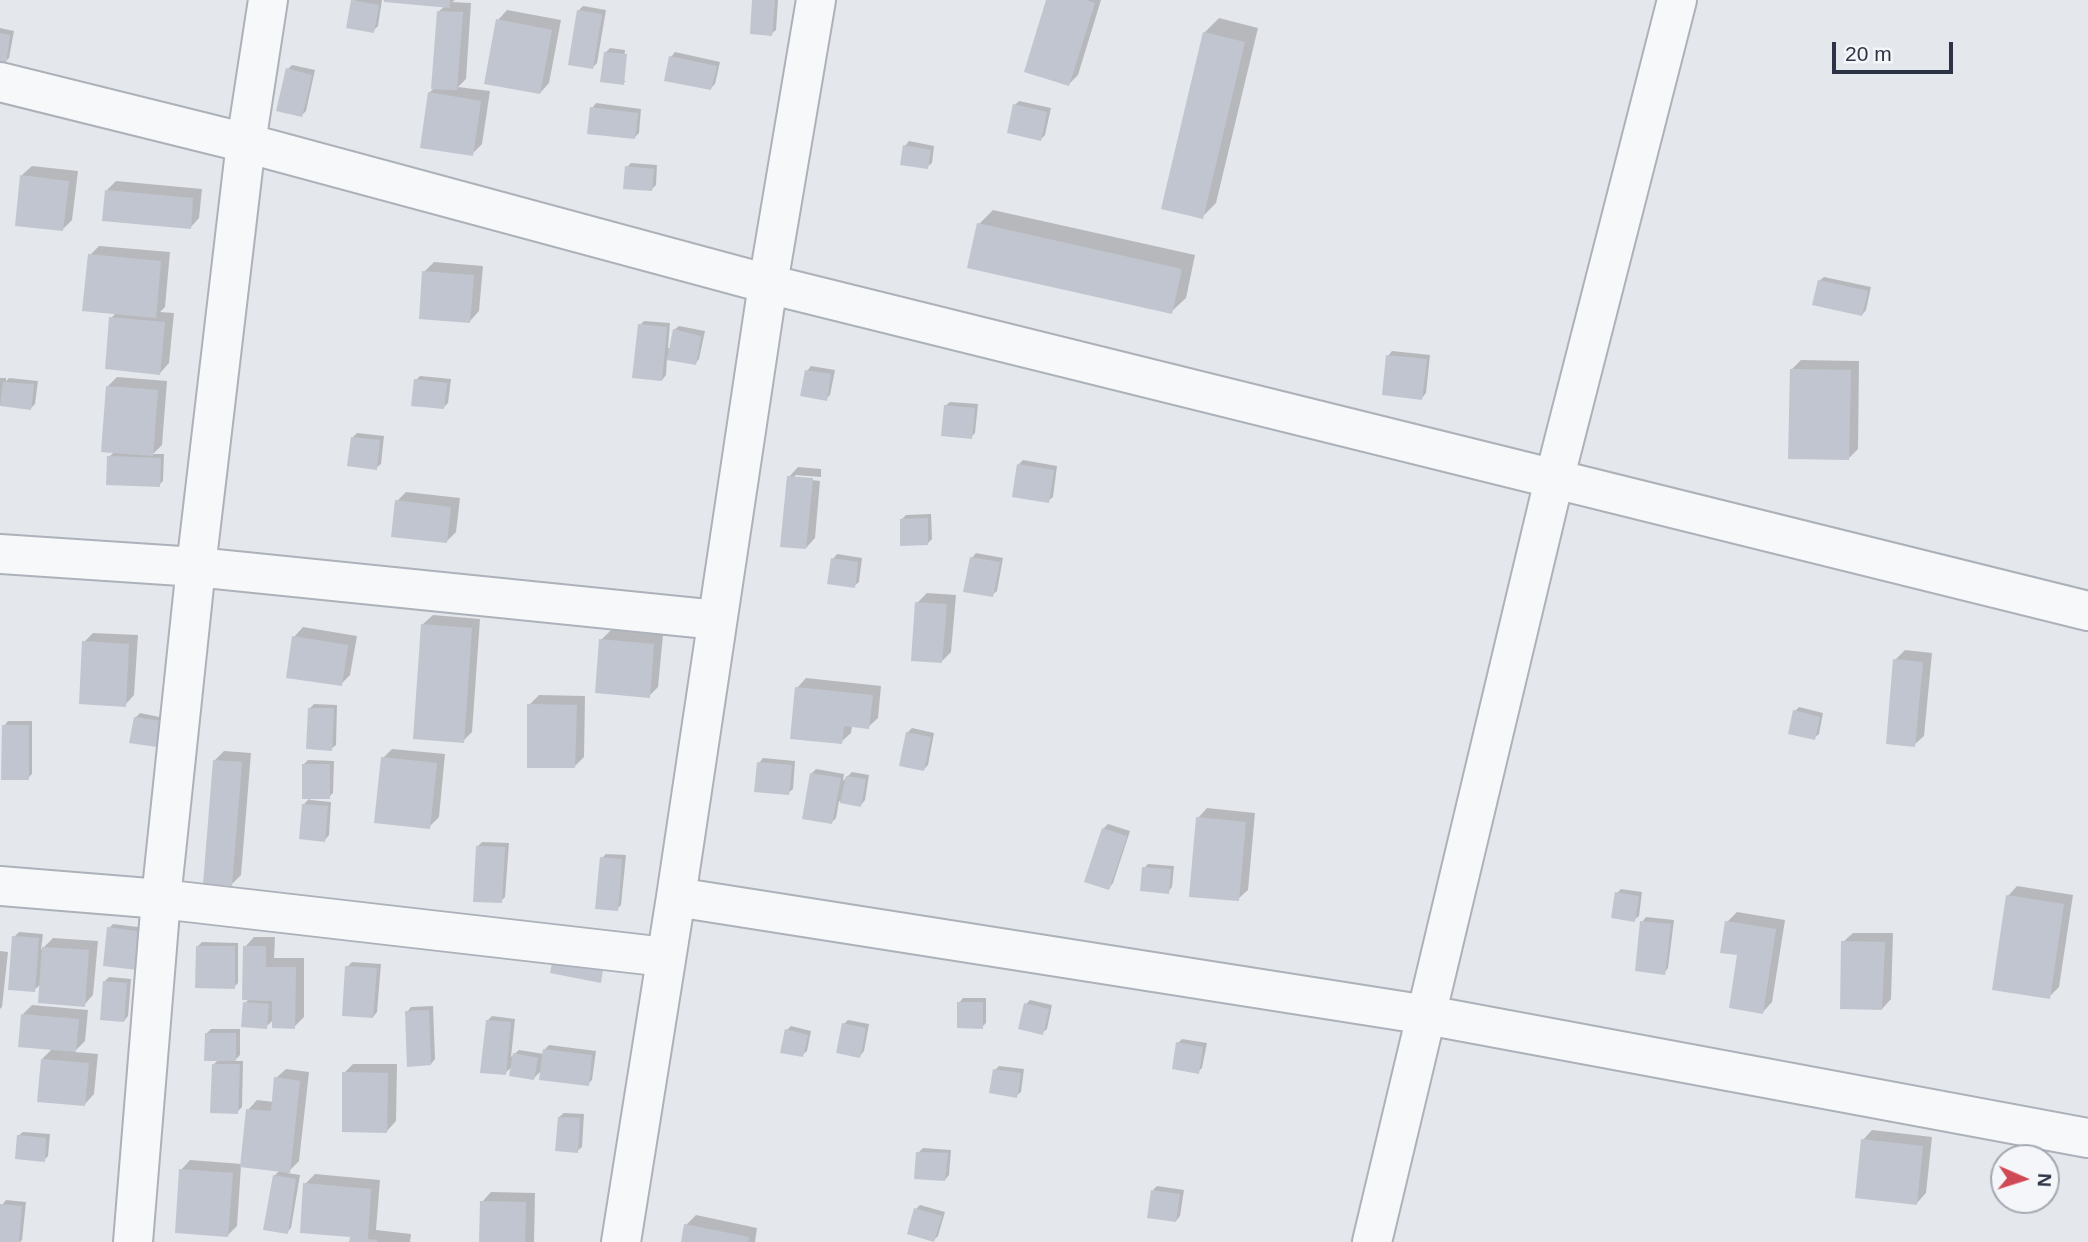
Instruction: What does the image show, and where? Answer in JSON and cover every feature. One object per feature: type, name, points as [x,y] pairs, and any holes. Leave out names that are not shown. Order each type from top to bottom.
[{"type":"street","points":[[133,1242],[161,899],[196,567],[246,143],[268,0]]},
{"type":"street","points":[[621,1242],[768,284],[816,0]]},
{"type":"street","points":[[1372,1242],[1554,480],[1677,0]]},
{"type":"street","points":[[0,82],[246,143],[768,284],[2088,611]]},
{"type":"street","points":[[0,554],[196,567],[717,620]]},
{"type":"street","points":[[0,886],[161,899],[665,957]]},
{"type":"street","points":[[676,897],[1427,1015],[2088,1138]]},
{"type":"building","points":[[351,0],[379,5],[374,33],[346,28]]},
{"type":"building","points":[[450,0],[450,8],[384,2]]},
{"type":"building","points":[[752,0],[775,0],[772,36],[750,34]]},
{"type":"building","points":[[1046,0],[1086,0],[1095,3],[1069,86],[1024,72]]},
{"type":"building","points":[[577,10],[602,14],[593,69],[568,65]]},
{"type":"building","points":[[437,11],[463,12],[457,90],[431,89]]},
{"type":"building","points":[[496,19],[552,30],[540,94],[484,84]]},
{"type":"building","points":[[1203,32],[1245,42],[1203,219],[1161,209]]},
{"type":"building","points":[[0,33],[10,35],[6,64],[0,63]]},
{"type":"building","points":[[604,52],[627,54],[624,85],[600,82]]},
{"type":"building","points":[[669,56],[717,66],[711,90],[664,81]]},
{"type":"building","points":[[286,68],[312,75],[302,117],[276,111]]},
{"type":"building","points":[[428,92],[481,101],[473,156],[420,148]]},
{"type":"building","points":[[1013,104],[1047,112],[1041,141],[1007,133]]},
{"type":"building","points":[[590,107],[638,113],[635,139],[587,134]]},
{"type":"building","points":[[903,145],[931,150],[928,169],[900,165]]},
{"type":"building","points":[[625,166],[654,169],[652,191],[623,189]]},
{"type":"building","points":[[20,175],[69,181],[63,231],[15,226]]},
{"type":"building","points":[[105,190],[193,198],[191,229],[102,221]]},
{"type":"building","points":[[977,223],[1182,269],[1172,314],[967,268]]},
{"type":"building","points":[[88,254],[161,261],[156,318],[82,311]]},
{"type":"building","points":[[422,271],[474,275],[470,323],[419,319]]},
{"type":"building","points":[[1818,280],[1868,291],[1862,316],[1812,305]]},
{"type":"building","points":[[109,317],[165,322],[160,375],[105,369]]},
{"type":"building","points":[[638,324],[667,327],[662,381],[632,378]]},
{"type":"building","points":[[673,329],[701,336],[696,365],[667,360]]},
{"type":"building","points":[[1386,355],[1427,359],[1422,400],[1382,395]]},
{"type":"building","points":[[1790,369],[1851,370],[1849,460],[1788,459]]},
{"type":"building","points":[[805,370],[831,374],[827,401],[800,396]]},
{"type":"building","points":[[414,379],[447,383],[444,409],[411,406]]},
{"type":"building","points":[[3,382],[34,384],[31,410],[0,406]]},
{"type":"building","points":[[106,386],[158,390],[153,456],[101,452]]},
{"type":"building","points":[[944,405],[975,408],[972,439],[941,436]]},
{"type":"building","points":[[351,437],[380,440],[377,470],[347,466]]},
{"type":"building","points":[[107,456],[161,458],[160,487],[106,485]]},
{"type":"building","points":[[1017,464],[1054,470],[1049,503],[1012,497]]},
{"type":"building","points":[[787,476],[813,478],[806,549],[780,547]]},
{"type":"building","points":[[395,500],[451,507],[447,543],[391,537]]},
{"type":"building","points":[[928,518],[928,545],[900,546],[900,519]]},
{"type":"building","points":[[970,557],[1000,562],[993,597],[963,592]]},
{"type":"building","points":[[831,558],[858,562],[855,588],[827,584]]},
{"type":"building","points":[[915,602],[947,604],[942,663],[911,661]]},
{"type":"building","points":[[421,624],[472,628],[464,743],[413,739]]},
{"type":"building","points":[[292,636],[348,645],[342,686],[286,678]]},
{"type":"building","points":[[599,639],[654,644],[650,698],[595,693]]},
{"type":"building","points":[[82,641],[129,644],[126,707],[79,704]]},
{"type":"building","points":[[1893,659],[1923,662],[1915,747],[1886,744]]},
{"type":"building","points":[[795,687],[873,695],[869,729],[844,726],[842,744],[790,739]]},
{"type":"building","points":[[527,704],[577,705],[575,768],[527,768]]},
{"type":"building","points":[[308,708],[334,708],[332,751],[306,749]]},
{"type":"building","points":[[1793,710],[1820,717],[1815,740],[1788,734]]},
{"type":"building","points":[[134,717],[161,721],[157,747],[129,743]]},
{"type":"building","points":[[2,725],[29,725],[29,780],[1,780]]},
{"type":"building","points":[[906,732],[931,737],[924,771],[899,766]]},
{"type":"building","points":[[381,757],[437,763],[430,829],[374,823]]},
{"type":"building","points":[[213,760],[242,762],[232,886],[203,884]]},
{"type":"building","points":[[757,762],[792,765],[789,795],[754,792]]},
{"type":"building","points":[[302,764],[330,764],[330,799],[302,799]]},
{"type":"building","points":[[810,773],[841,778],[832,824],[802,819]]},
{"type":"building","points":[[846,776],[866,779],[861,807],[840,803]]},
{"type":"building","points":[[302,804],[328,806],[325,842],[299,839]]},
{"type":"building","points":[[1196,817],[1246,822],[1239,901],[1189,897]]},
{"type":"building","points":[[1102,828],[1127,836],[1109,890],[1084,882]]},
{"type":"building","points":[[476,846],[505,847],[502,903],[473,902]]},
{"type":"building","points":[[600,857],[622,859],[618,911],[595,909]]},
{"type":"building","points":[[1142,867],[1171,869],[1169,894],[1140,891]]},
{"type":"building","points":[[1615,892],[1639,896],[1635,922],[1611,918]]},
{"type":"building","points":[[2006,895],[2064,904],[2050,999],[1992,990]]},
{"type":"building","points":[[1640,921],[1671,924],[1665,975],[1635,971]]},
{"type":"building","points":[[1725,921],[1776,929],[1763,1014],[1729,1008],[1737,955],[1720,953]]},
{"type":"building","points":[[107,927],[151,933],[146,971],[103,966]]},
{"type":"building","points":[[12,936],[39,938],[35,992],[8,990]]},
{"type":"building","points":[[1841,941],[1885,942],[1882,1010],[1840,1009]]},
{"type":"building","points":[[196,946],[235,946],[235,989],[195,988]]},
{"type":"building","points":[[243,946],[266,946],[266,967],[296,967],[295,1029],[272,1028],[272,1001],[242,1000]]},
{"type":"building","points":[[42,947],[89,950],[85,1007],[38,1003]]},
{"type":"building","points":[[554,952],[604,963],[601,983],[550,973]]},
{"type":"building","points":[[345,966],[377,968],[373,1018],[342,1016]]},
{"type":"building","points":[[103,981],[127,983],[124,1022],[100,1020]]},
{"type":"building","points":[[243,1002],[269,1004],[267,1029],[241,1027]]},
{"type":"building","points":[[957,1002],[983,1002],[983,1029],[957,1028]]},
{"type":"building","points":[[1024,1003],[1049,1009],[1043,1035],[1018,1029]]},
{"type":"building","points":[[429,1010],[431,1065],[407,1067],[405,1011]]},
{"type":"building","points":[[21,1014],[79,1019],[76,1052],[18,1047]]},
{"type":"building","points":[[486,1020],[511,1022],[506,1075],[480,1073]]},
{"type":"building","points":[[842,1023],[866,1028],[860,1058],[836,1053]]},
{"type":"building","points":[[785,1029],[808,1035],[803,1057],[780,1053]]},
{"type":"building","points":[[205,1033],[236,1033],[236,1061],[204,1061]]},
{"type":"building","points":[[1176,1042],[1203,1047],[1199,1074],[1172,1069]]},
{"type":"building","points":[[543,1049],[592,1055],[589,1086],[539,1080]]},
{"type":"building","points":[[513,1053],[538,1058],[534,1080],[509,1076]]},
{"type":"building","points":[[41,1059],[89,1063],[85,1106],[37,1102]]},
{"type":"building","points":[[212,1064],[240,1064],[238,1114],[210,1113]]},
{"type":"building","points":[[993,1069],[1021,1073],[1017,1098],[989,1093]]},
{"type":"building","points":[[342,1072],[388,1073],[387,1133],[342,1132]]},
{"type":"building","points":[[274,1077],[300,1081],[290,1173],[240,1167],[246,1109],[271,1111]]},
{"type":"building","points":[[558,1117],[580,1118],[578,1153],[555,1151]]},
{"type":"building","points":[[17,1135],[46,1138],[45,1162],[15,1159]]},
{"type":"building","points":[[1861,1139],[1923,1146],[1917,1205],[1855,1198]]},
{"type":"building","points":[[916,1152],[948,1153],[945,1181],[914,1179]]},
{"type":"building","points":[[179,1169],[233,1173],[228,1237],[175,1233]]},
{"type":"building","points":[[273,1175],[296,1179],[288,1234],[263,1230]]},
{"type":"building","points":[[303,1183],[371,1189],[368,1239],[377,1242],[349,1242],[350,1237],[300,1233]]},
{"type":"building","points":[[1151,1190],[1180,1194],[1176,1222],[1147,1218]]},
{"type":"building","points":[[480,1201],[526,1202],[525,1242],[479,1242]]},
{"type":"building","points":[[0,1204],[22,1206],[19,1242],[0,1242]]},
{"type":"building","points":[[914,1208],[942,1216],[934,1242],[907,1234]]},
{"type":"building","points":[[684,1224],[749,1237],[748,1242],[681,1242]]}]
